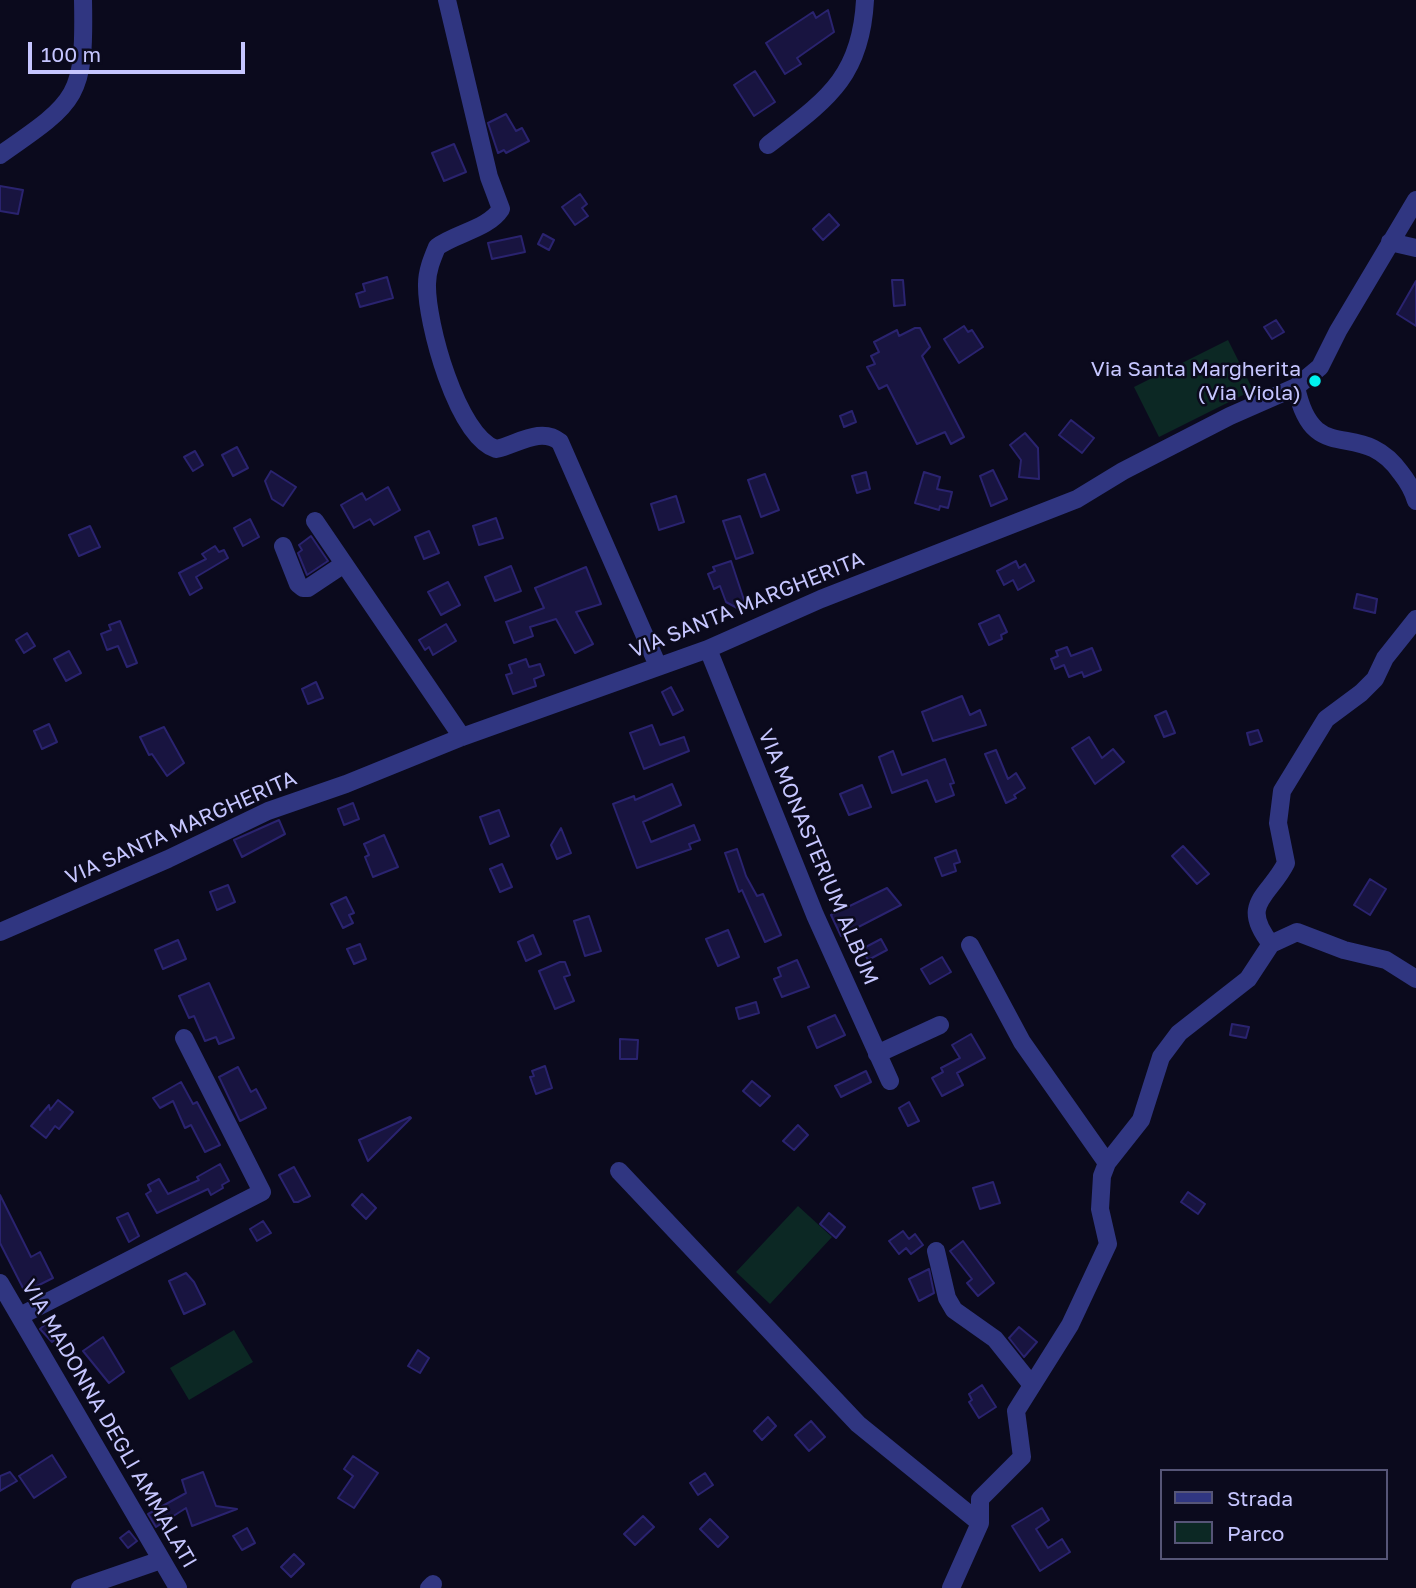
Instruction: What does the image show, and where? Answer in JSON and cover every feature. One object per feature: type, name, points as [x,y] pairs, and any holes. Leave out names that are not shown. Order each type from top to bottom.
[{"type":"street","points":[[0,155],[46,123],[75,90],[83,69],[83,0]]},
{"type":"street","points":[[447,0],[489,177],[501,209],[496,217],[483,225],[459,233],[437,247],[427,281],[432,337],[463,410],[477,434],[489,447],[496,449],[544,436],[554,437],[560,442],[658,666]]},
{"type":"street","points":[[768,145],[846,76],[856,56],[864,23],[865,0]]},
{"type":"street","name":"VIA SANTA MARGHERITA","points":[[0,932],[168,859],[268,811],[346,784],[462,737],[708,649],[821,599],[1077,499],[1135,465],[1297,387],[1320,367],[1416,200]]},
{"type":"street","points":[[1390,242],[1416,248]]},
{"type":"street","points":[[1297,387],[1304,418],[1314,429],[1328,438],[1377,447],[1399,469],[1414,490],[1416,501]]},
{"type":"street","points":[[315,521],[462,737]]},
{"type":"street","points":[[283,546],[298,584],[303,588],[308,588],[344,564]]},
{"type":"street","points":[[1271,944],[1259,930],[1256,918],[1258,901],[1286,863],[1278,823],[1282,791],[1326,719],[1362,693],[1375,679],[1385,659],[1416,619]]},
{"type":"street","name":"VIA MONASTERIUM ALBUM","points":[[708,649],[815,915],[890,1081]]},
{"type":"street","points":[[951,1588],[980,1523],[980,1499],[1022,1457],[1016,1411],[1070,1325],[1108,1244],[1100,1209],[1102,1176],[1107,1163],[1141,1120],[1161,1057],[1180,1033],[1248,979],[1271,944],[1297,932],[1344,950],[1386,960],[1416,979]]},
{"type":"street","points":[[970,944],[1022,1042],[1107,1163]]},
{"type":"street","points":[[877,1054],[940,1025]]},
{"type":"street","points":[[20,1316],[262,1192],[184,1038]]},
{"type":"street","points":[[619,1171],[858,1424],[980,1523]]},
{"type":"street","points":[[936,1251],[947,1298],[954,1310],[995,1339],[1031,1384]]},
{"type":"street","name":"VIA MADONNA DEGLI AMMALATI","points":[[0,1283],[178,1588]]},
{"type":"street","points":[[80,1588],[161,1560]]},
{"type":"green space","points":[[1228,340],[1253,390],[1159,437],[1134,387]]},
{"type":"green space","points":[[798,1206],[832,1237],[770,1304],[736,1272]]},
{"type":"green space","points":[[234,1330],[253,1362],[189,1400],[170,1368]]},
{"type":"building","points":[[828,10],[834,32],[797,58],[801,64],[785,74],[766,43],[813,12],[816,18]]},
{"type":"building","points":[[755,71],[775,102],[754,116],[734,85]]},
{"type":"building","points":[[506,114],[516,131],[522,128],[529,141],[506,153],[504,150],[498,153],[488,123]]},
{"type":"building","points":[[454,144],[466,172],[444,181],[432,153]]},
{"type":"building","points":[[0,186],[23,190],[18,214],[0,211]]},
{"type":"building","points":[[580,194],[587,204],[582,208],[588,216],[575,225],[562,207]]},
{"type":"building","points":[[829,214],[839,225],[823,240],[813,229]]},
{"type":"building","points":[[543,234],[554,240],[549,250],[538,244]]},
{"type":"building","points":[[521,236],[525,252],[492,259],[488,243]]},
{"type":"building","points":[[387,277],[393,298],[360,307],[356,294],[365,291],[363,284]]},
{"type":"building","points":[[892,280],[903,280],[905,305],[894,306]]},
{"type":"building","points":[[1416,281],[1416,326],[1397,314]]},
{"type":"building","points":[[1276,320],[1284,332],[1272,339],[1264,327]]},
{"type":"building","points":[[964,326],[968,332],[972,330],[983,347],[959,363],[944,339]]},
{"type":"building","points":[[920,328],[930,347],[922,356],[964,437],[951,444],[945,432],[917,444],[887,385],[879,389],[867,367],[875,364],[871,356],[879,352],[874,342],[897,330],[899,336]]},
{"type":"building","points":[[852,411],[856,422],[844,427],[840,416]]},
{"type":"building","points":[[1071,420],[1094,438],[1082,453],[1059,435]]},
{"type":"building","points":[[1025,433],[1038,448],[1039,479],[1019,477],[1021,460],[1010,445]]},
{"type":"building","points":[[237,447],[248,468],[233,476],[222,455]]},
{"type":"building","points":[[195,451],[203,465],[193,471],[184,457]]},
{"type":"building","points":[[993,470],[1007,499],[991,506],[980,476]]},
{"type":"building","points":[[271,471],[296,487],[283,506],[272,499],[265,481]]},
{"type":"building","points":[[866,472],[870,489],[857,493],[852,476]]},
{"type":"building","points":[[924,472],[940,477],[937,489],[952,492],[948,508],[940,506],[939,510],[915,503]]},
{"type":"building","points":[[765,474],[779,510],[761,517],[748,480]]},
{"type":"building","points":[[388,487],[400,510],[374,525],[370,519],[354,528],[341,505],[362,493],[366,500]]},
{"type":"building","points":[[676,496],[684,522],[659,530],[651,504]]},
{"type":"building","points":[[740,516],[753,553],[736,559],[723,521]]},
{"type":"building","points":[[496,518],[503,538],[479,545],[473,526]]},
{"type":"building","points":[[250,519],[259,537],[243,546],[234,528]]},
{"type":"building","points":[[90,526],[100,547],[79,556],[69,535]]},
{"type":"building","points":[[429,531],[439,553],[424,559],[415,537]]},
{"type":"building","points":[[311,536],[328,561],[307,575],[298,553],[302,550],[299,545]]},
{"type":"building","points":[[215,546],[219,552],[224,550],[228,558],[196,577],[202,588],[190,595],[179,573],[206,559],[202,554]]},
{"type":"building","points":[[731,561],[745,603],[737,608],[726,602],[720,586],[714,589],[708,574],[715,571],[713,567]]},
{"type":"building","points":[[1016,561],[1019,568],[1025,564],[1034,581],[1018,590],[1013,580],[1004,585],[997,571]]},
{"type":"building","points":[[511,566],[521,591],[495,601],[485,577]]},
{"type":"building","points":[[586,567],[601,604],[576,612],[593,644],[575,653],[556,619],[530,627],[533,636],[514,643],[506,622],[544,608],[535,588]]},
{"type":"building","points":[[448,582],[460,605],[441,615],[428,592]]},
{"type":"building","points":[[1357,594],[1377,599],[1375,613],[1354,608]]},
{"type":"building","points":[[999,615],[1007,632],[1001,635],[1002,639],[989,645],[979,624]]},
{"type":"building","points":[[120,621],[137,663],[127,667],[118,646],[107,650],[101,634],[111,630],[109,625]]},
{"type":"building","points":[[446,624],[456,641],[433,655],[429,647],[425,650],[419,640]]},
{"type":"building","points":[[27,633],[35,646],[24,653],[16,640]]},
{"type":"building","points":[[1067,647],[1071,656],[1092,648],[1101,670],[1084,677],[1082,672],[1069,677],[1064,665],[1055,669],[1051,659],[1058,656],[1056,651]]},
{"type":"building","points":[[69,651],[81,673],[66,681],[54,659]]},
{"type":"building","points":[[526,659],[529,667],[540,664],[544,675],[534,679],[536,686],[513,694],[506,675],[512,673],[509,665]]},
{"type":"building","points":[[316,682],[323,698],[308,704],[302,689]]},
{"type":"building","points":[[671,687],[683,710],[673,715],[662,692]]},
{"type":"building","points":[[962,696],[970,715],[980,710],[986,725],[933,741],[922,712]]},
{"type":"building","points":[[1166,711],[1175,733],[1164,737],[1155,716]]},
{"type":"building","points":[[49,724],[57,742],[42,749],[34,731]]},
{"type":"building","points":[[652,725],[660,745],[684,737],[689,751],[644,769],[630,733]]},
{"type":"building","points":[[164,727],[184,763],[167,776],[152,754],[149,755],[140,737]]},
{"type":"building","points":[[1258,730],[1262,741],[1250,745],[1247,733]]},
{"type":"building","points":[[1089,737],[1102,758],[1113,749],[1124,762],[1095,784],[1072,748]]},
{"type":"building","points":[[996,750],[1008,779],[1016,773],[1025,788],[1014,795],[1016,798],[1006,803],[985,754]]},
{"type":"building","points":[[893,751],[902,775],[945,759],[954,783],[950,784],[954,795],[936,802],[927,780],[892,793],[879,757]]},
{"type":"building","points":[[672,784],[681,805],[643,822],[651,842],[694,825],[700,840],[689,844],[691,849],[637,868],[613,804],[634,796],[635,800]]},
{"type":"building","points":[[862,785],[871,807],[849,815],[840,794]]},
{"type":"building","points":[[353,803],[359,819],[344,825],[338,809]]},
{"type":"building","points":[[499,810],[509,836],[490,844],[480,817]]},
{"type":"building","points":[[279,820],[285,834],[242,857],[234,840]]},
{"type":"building","points":[[561,828],[571,853],[557,859],[551,845]]},
{"type":"building","points":[[384,835],[398,867],[373,877],[365,857],[369,855],[364,844]]},
{"type":"building","points":[[1183,846],[1209,874],[1197,884],[1172,856]]},
{"type":"building","points":[[737,849],[746,876],[757,896],[763,894],[781,935],[765,942],[742,890],[739,892],[725,853]]},
{"type":"building","points":[[956,850],[960,862],[954,864],[956,871],[942,876],[935,858]]},
{"type":"building","points":[[502,864],[512,887],[500,892],[490,869]]},
{"type":"building","points":[[1370,879],[1386,889],[1370,915],[1354,905]]},
{"type":"building","points":[[228,885],[235,902],[217,910],[210,892]]},
{"type":"building","points":[[887,888],[901,905],[841,936],[831,915]]},
{"type":"building","points":[[346,897],[354,913],[349,915],[353,923],[343,928],[331,904]]},
{"type":"building","points":[[589,916],[601,951],[585,956],[574,921]]},
{"type":"building","points":[[728,930],[739,957],[718,966],[706,939]]},
{"type":"building","points":[[533,935],[541,954],[526,961],[518,942]]},
{"type":"building","points":[[881,939],[887,950],[868,960],[862,949]]},
{"type":"building","points":[[178,940],[186,959],[163,969],[155,950]]},
{"type":"building","points":[[360,944],[366,959],[354,964],[347,949]]},
{"type":"building","points":[[942,957],[951,972],[930,984],[921,969]]},
{"type":"building","points":[[797,960],[809,987],[782,997],[774,979],[781,976],[778,968]]},
{"type":"building","points":[[565,962],[570,975],[564,977],[574,1001],[555,1009],[539,971]]},
{"type":"building","points":[[209,983],[234,1038],[219,1044],[216,1037],[205,1041],[194,1016],[189,1018],[179,996]]},
{"type":"building","points":[[756,1002],[759,1013],[739,1019],[736,1008]]},
{"type":"building","points":[[835,1015],[845,1035],[817,1048],[808,1027]]},
{"type":"building","points":[[1232,1024],[1249,1027],[1246,1038],[1230,1035]]},
{"type":"building","points":[[971,1034],[985,1058],[957,1073],[963,1085],[942,1096],[932,1078],[943,1072],[941,1068],[960,1058],[952,1045]]},
{"type":"building","points":[[620,1039],[638,1040],[637,1059],[620,1059]]},
{"type":"building","points":[[545,1066],[552,1088],[536,1094],[530,1077],[534,1076],[532,1071]]},
{"type":"building","points":[[238,1067],[251,1092],[256,1089],[266,1108],[240,1121],[219,1077]]},
{"type":"building","points":[[866,1071],[871,1082],[841,1097],[835,1086]]},
{"type":"building","points":[[752,1081],[770,1096],[760,1106],[743,1091]]},
{"type":"building","points":[[181,1082],[193,1104],[197,1102],[220,1145],[205,1152],[191,1125],[185,1128],[173,1101],[160,1108],[153,1098]]},
{"type":"building","points":[[58,1100],[73,1112],[59,1129],[55,1126],[46,1138],[31,1126],[49,1105],[50,1110]]},
{"type":"building","points":[[909,1102],[919,1121],[908,1126],[899,1108]]},
{"type":"building","points":[[411,1118],[368,1161],[359,1140]]},
{"type":"building","points":[[798,1125],[808,1135],[794,1150],[783,1141]]},
{"type":"building","points":[[220,1164],[229,1181],[211,1195],[208,1189],[157,1213],[146,1194],[151,1191],[148,1185],[159,1179],[168,1194],[199,1180],[197,1177]]},
{"type":"building","points":[[294,1167],[310,1196],[298,1202],[294,1202],[279,1175]]},
{"type":"building","points":[[993,1182],[1000,1203],[980,1209],[973,1188]]},
{"type":"building","points":[[1188,1192],[1205,1204],[1198,1214],[1181,1202]]},
{"type":"building","points":[[362,1194],[376,1208],[366,1219],[352,1205]]},
{"type":"building","points":[[0,1195],[31,1257],[40,1252],[53,1278],[25,1292],[0,1243]]},
{"type":"building","points":[[128,1213],[139,1236],[129,1242],[117,1218]]},
{"type":"building","points":[[829,1213],[845,1227],[836,1238],[820,1224]]},
{"type":"building","points":[[263,1221],[271,1233],[257,1241],[250,1229]]},
{"type":"building","points":[[903,1231],[909,1239],[915,1234],[923,1245],[911,1254],[906,1248],[899,1254],[889,1241]]},
{"type":"building","points":[[963,1241],[994,1283],[978,1296],[967,1283],[972,1279],[950,1251]]},
{"type":"building","points":[[929,1269],[934,1293],[919,1301],[909,1279]]},
{"type":"building","points":[[186,1273],[194,1282],[205,1304],[184,1314],[169,1281]]},
{"type":"building","points":[[49,1321],[61,1335],[52,1342],[40,1329]]},
{"type":"building","points":[[1019,1327],[1037,1342],[1024,1357],[1009,1338]]},
{"type":"building","points":[[103,1337],[124,1372],[109,1383],[83,1351]]},
{"type":"building","points":[[418,1350],[429,1358],[420,1373],[408,1366]]},
{"type":"building","points":[[982,1385],[996,1407],[979,1418],[969,1402],[972,1400],[969,1394]]},
{"type":"building","points":[[768,1417],[776,1426],[762,1440],[754,1431]]},
{"type":"building","points":[[811,1421],[825,1437],[809,1451],[795,1435]]},
{"type":"building","points":[[52,1455],[66,1477],[34,1498],[19,1476]]},
{"type":"building","points":[[353,1456],[378,1473],[354,1508],[338,1498],[353,1476],[344,1469]]},
{"type":"building","points":[[10,1472],[17,1481],[0,1491],[0,1476]]},
{"type":"building","points":[[203,1472],[216,1506],[237,1509],[192,1526],[186,1508],[156,1527],[148,1514],[186,1493],[182,1480]]},
{"type":"building","points":[[705,1473],[713,1485],[698,1495],[690,1483]]},
{"type":"building","points":[[1042,1508],[1049,1520],[1036,1529],[1048,1548],[1062,1539],[1070,1552],[1040,1571],[1012,1526]]},
{"type":"building","points":[[643,1516],[654,1527],[635,1545],[624,1534]]},
{"type":"building","points":[[710,1519],[728,1537],[718,1547],[700,1529]]},
{"type":"building","points":[[247,1528],[255,1543],[242,1550],[233,1536]]},
{"type":"building","points":[[129,1531],[137,1541],[128,1548],[120,1538]]},
{"type":"building","points":[[294,1554],[304,1564],[291,1577],[281,1567]]},
{"type":"place","name":"Via Santa Margherita (Via Viola)","points":[[1315,381]]}]
